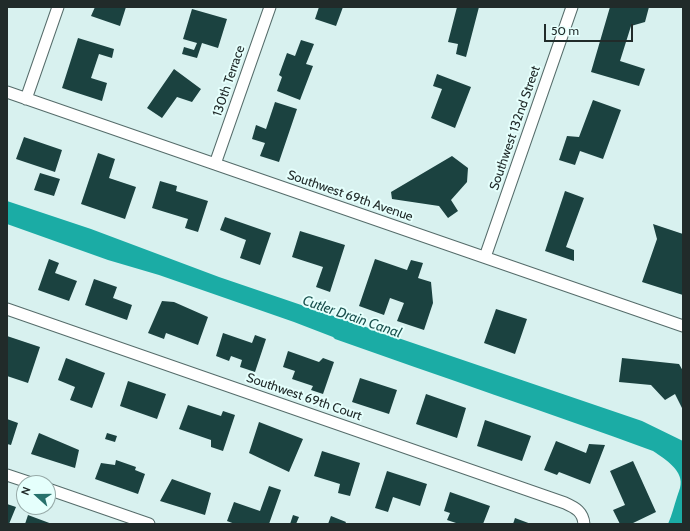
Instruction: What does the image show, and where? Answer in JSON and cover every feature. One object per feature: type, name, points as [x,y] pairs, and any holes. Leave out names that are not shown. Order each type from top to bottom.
[{"type":"street","points":[[26,99],[58,7]]},
{"type":"street","name":"130th Terrace","points":[[215,164],[270,7]]},
{"type":"street","name":"Southwest 132nd Street","points":[[485,258],[572,7]]},
{"type":"street","name":"Southwest 69th Avenue","points":[[7,92],[683,326]]},
{"type":"street","name":"Southwest 69th Court","points":[[7,309],[565,503],[577,510],[583,517],[584,523]]},
{"type":"street","points":[[56,492],[149,524]]},
{"type":"water","points":[[7,201],[91,229],[219,277],[642,421],[683,441],[683,524],[668,524],[680,488],[680,476],[673,466],[653,451],[335,339],[294,322],[159,275],[108,260],[7,224]]},
{"type":"building","points":[[95,7],[126,7],[120,26],[91,16]]},
{"type":"building","points":[[319,7],[343,7],[336,26],[315,19]]},
{"type":"building","points":[[457,7],[479,7],[466,57],[456,54],[458,44],[448,42]]},
{"type":"building","points":[[610,7],[649,7],[645,22],[631,26],[620,61],[645,69],[639,86],[591,72]]},
{"type":"building","points":[[192,9],[227,19],[218,48],[202,43],[197,58],[182,54],[184,47],[194,50],[197,43],[183,39]]},
{"type":"building","points":[[78,38],[114,49],[112,58],[99,54],[91,78],[107,83],[102,101],[62,88]]},
{"type":"building","points":[[301,40],[314,44],[306,64],[313,66],[300,100],[277,91],[282,77],[279,75],[287,53],[295,56]]},
{"type":"building","points":[[174,69],[201,89],[192,102],[177,97],[162,118],[147,108]]},
{"type":"building","points":[[437,74],[471,87],[455,128],[431,118],[442,89],[433,86]]},
{"type":"building","points":[[593,100],[621,110],[603,159],[580,151],[575,165],[559,160],[567,136],[579,137]]},
{"type":"building","points":[[275,102],[297,109],[279,162],[260,156],[265,143],[252,139],[256,125],[266,129]]},
{"type":"building","points":[[24,137],[62,150],[55,172],[16,159]]},
{"type":"building","points":[[98,153],[115,159],[109,178],[136,187],[125,219],[81,204]]},
{"type":"building","points":[[452,156],[468,168],[467,182],[451,200],[458,211],[448,218],[439,206],[392,199],[391,192]]},
{"type":"building","points":[[40,173],[60,179],[54,196],[34,190]]},
{"type":"building","points":[[160,181],[177,186],[176,191],[208,201],[198,232],[185,228],[188,219],[152,208]]},
{"type":"building","points":[[565,191],[584,198],[566,247],[574,250],[574,261],[545,251]]},
{"type":"building","points":[[225,217],[271,233],[260,265],[240,258],[246,240],[220,230]]},
{"type":"building","points":[[653,224],[683,234],[683,295],[642,282],[657,239]]},
{"type":"building","points":[[300,231],[345,245],[330,292],[316,287],[323,267],[292,257]]},
{"type":"building","points":[[49,259],[59,263],[55,273],[77,281],[69,301],[38,290]]},
{"type":"building","points":[[375,259],[407,270],[411,260],[423,263],[418,278],[431,282],[433,303],[424,330],[397,321],[404,303],[390,298],[384,315],[359,306]]},
{"type":"building","points":[[94,279],[117,287],[113,298],[132,305],[127,320],[85,305]]},
{"type":"building","points":[[162,301],[174,302],[208,317],[198,345],[166,333],[164,339],[148,333]]},
{"type":"building","points":[[496,309],[527,319],[515,354],[484,343]]},
{"type":"building","points":[[223,333],[252,343],[255,335],[266,339],[255,372],[240,367],[242,360],[231,356],[229,361],[216,356]]},
{"type":"building","points":[[7,336],[40,347],[28,383],[7,376]]},
{"type":"building","points":[[288,351],[319,362],[323,358],[334,362],[323,394],[311,390],[313,386],[292,379],[295,371],[283,367]]},
{"type":"building","points":[[66,358],[105,373],[92,408],[70,400],[75,387],[58,380]]},
{"type":"building","points":[[622,358],[679,364],[683,371],[683,410],[675,394],[665,400],[651,385],[619,382]]},
{"type":"building","points":[[360,378],[397,390],[389,414],[352,402]]},
{"type":"building","points":[[128,381],[166,394],[157,419],[120,406]]},
{"type":"building","points":[[426,394],[466,408],[457,438],[416,424]]},
{"type":"building","points":[[188,405],[221,416],[223,411],[235,415],[223,451],[211,447],[211,440],[179,429]]},
{"type":"building","points":[[7,419],[18,423],[11,445],[7,444]]},
{"type":"building","points":[[485,420],[531,436],[522,461],[477,446]]},
{"type":"building","points":[[259,422],[303,439],[289,472],[249,453]]},
{"type":"building","points":[[39,433],[79,450],[75,468],[31,454]]},
{"type":"building","points":[[107,433],[117,436],[115,442],[105,439]]},
{"type":"building","points":[[556,441],[586,453],[589,444],[605,445],[590,484],[559,472],[557,475],[544,470]]},
{"type":"building","points":[[322,451],[360,463],[350,496],[338,493],[340,484],[314,476]]},
{"type":"building","points":[[116,460],[136,467],[135,470],[145,474],[138,494],[95,479],[101,463],[115,465]]},
{"type":"building","points":[[633,461],[656,512],[631,524],[620,524],[613,510],[625,505],[610,471]]},
{"type":"building","points":[[387,471],[427,484],[420,506],[393,497],[388,512],[375,508]]},
{"type":"building","points":[[172,479],[211,493],[205,515],[160,501]]},
{"type":"building","points":[[269,486],[281,490],[269,524],[235,524],[227,521],[234,502],[260,511]]},
{"type":"building","points":[[450,492],[490,506],[483,524],[459,524],[447,520],[450,513],[444,511]]},
{"type":"building","points":[[7,504],[16,507],[9,524],[7,524]]},
{"type":"building","points":[[28,515],[52,524],[25,524]]},
{"type":"building","points":[[293,515],[299,517],[296,524],[290,524]]},
{"type":"building","points":[[331,516],[346,522],[345,524],[328,524]]},
{"type":"building","points":[[515,518],[531,524],[513,524]]},
{"type":"water label","name":"Cutler Drain Canal","points":[[352,317]]}]
